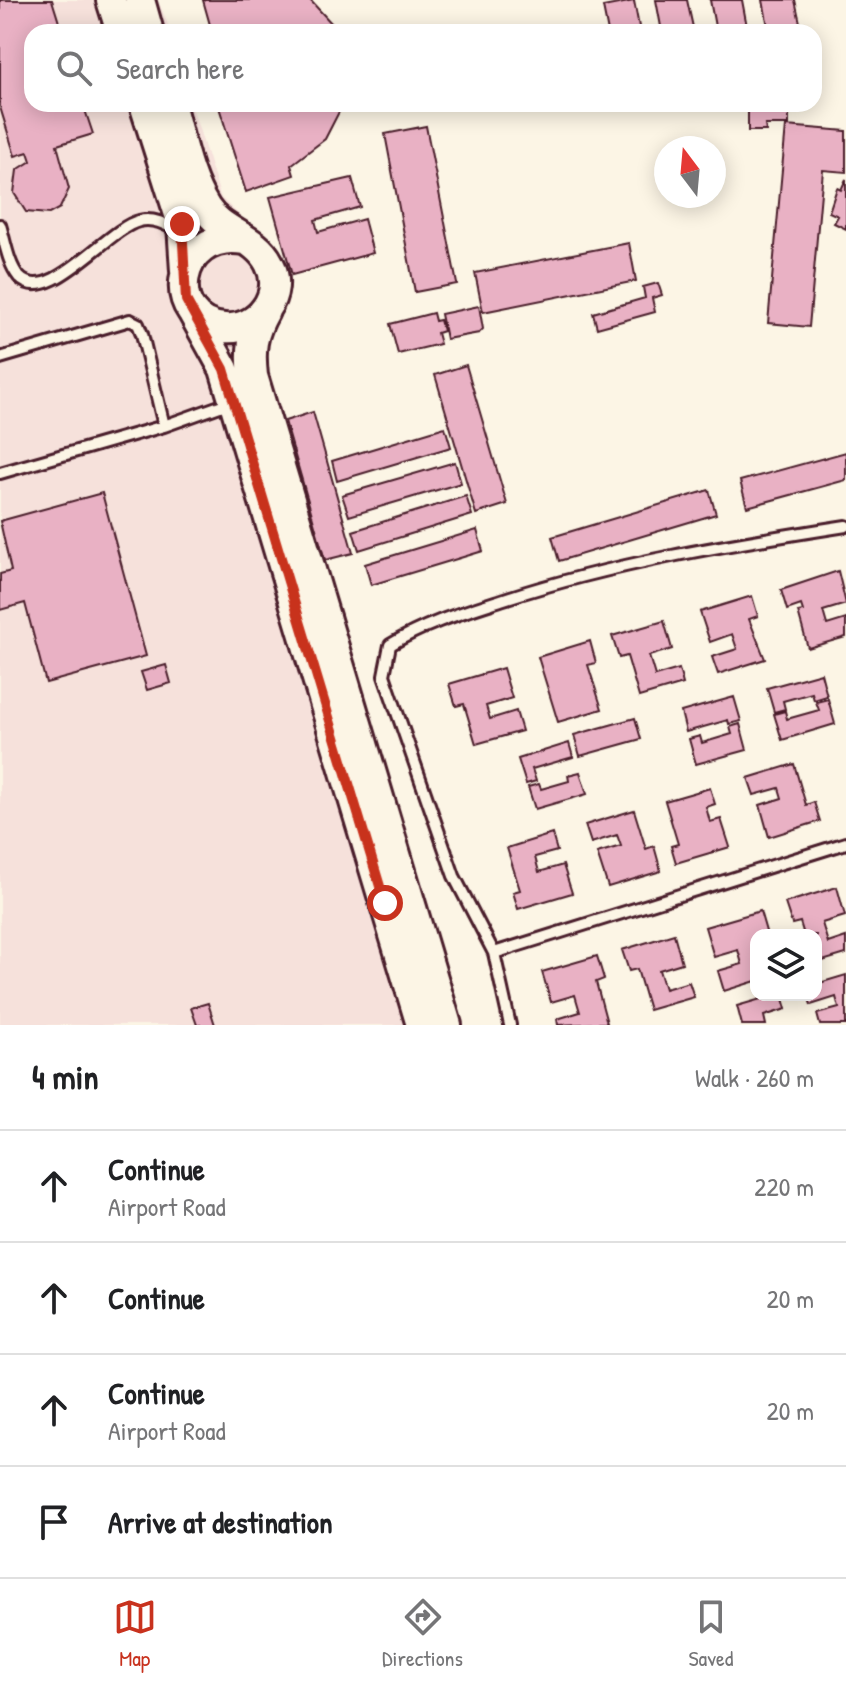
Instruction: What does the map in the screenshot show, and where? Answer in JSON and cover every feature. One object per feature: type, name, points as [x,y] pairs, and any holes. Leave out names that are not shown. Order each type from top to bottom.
[{"type":"main road","points":[[111,0],[118,24]]},
{"type":"main road","points":[[140,0],[147,24]]},
{"type":"main road","points":[[146,112],[184,234],[183,285],[193,313],[215,348],[234,401],[425,1024]]},
{"type":"main road","points":[[172,112],[196,191],[218,224],[258,249],[272,270],[273,295],[255,329],[250,349],[253,376],[425,1024]]},
{"type":"main road","points":[[185,271],[202,247],[215,240],[244,240]]},
{"type":"main road","points":[[193,313],[206,323],[222,328],[238,328],[265,311]]},
{"type":"lane","points":[[0,225],[14,269],[27,283],[37,286],[63,274],[130,224],[151,220],[184,234]]},
{"type":"lane","points":[[0,358],[130,320],[138,324],[142,334],[164,426]]},
{"type":"lane","points":[[0,473],[164,426],[234,401]]},
{"type":"lane","points":[[510,1025],[494,953],[454,876],[384,675],[390,645],[423,625],[576,576],[733,543],[846,526]]},
{"type":"lane","points":[[494,953],[846,843]]},
{"type":"shaded area","points":[[0,0],[158,0],[168,24],[24,24],[24,112],[194,112],[221,198],[279,252],[287,275],[263,342],[267,380],[455,1025],[0,1025]]},
{"type":"building","points":[[0,0],[52,0],[60,24],[24,24],[24,112],[86,112],[93,134],[57,145],[69,189],[60,208],[49,214],[26,212],[14,193],[17,170],[31,161],[28,152],[15,156],[0,107]]},
{"type":"building","points":[[203,0],[310,0],[332,24],[210,24]]},
{"type":"building","points":[[656,0],[687,0],[692,24],[660,24]]},
{"type":"building","points":[[710,0],[742,0],[746,24],[714,24]]},
{"type":"building","points":[[763,0],[795,0],[800,24],[768,24]]},
{"type":"building","points":[[634,1],[638,24],[606,24],[603,7]]},
{"type":"building","points":[[221,112],[339,112],[325,139],[291,165],[294,175],[246,192]]},
{"type":"building","points":[[748,112],[789,112],[789,125],[765,125],[766,131],[748,131]]},
{"type":"building","points":[[426,126],[457,284],[415,292],[385,134]]},
{"type":"building","points":[[786,126],[846,131],[846,172],[823,170],[809,327],[768,323]]},
{"type":"building","points":[[352,178],[360,207],[315,220],[318,232],[364,219],[373,253],[292,275],[270,197]]},
{"type":"building","points":[[846,179],[846,229],[834,223],[838,216],[829,212],[837,188],[841,190]]},
{"type":"building","points":[[629,243],[636,281],[483,312],[475,273]]},
{"type":"building","points":[[658,283],[662,295],[652,298],[655,312],[597,328],[593,313],[645,298],[643,287]]},
{"type":"building","points":[[479,306],[483,329],[479,333],[446,339],[441,314]]},
{"type":"building","points":[[433,313],[435,321],[440,320],[443,331],[437,333],[440,344],[398,354],[390,324]]},
{"type":"building","points":[[466,365],[507,504],[476,514],[435,375]]},
{"type":"building","points":[[313,412],[353,553],[325,560],[285,421]]},
{"type":"building","points":[[445,427],[451,447],[337,481],[332,461]]},
{"type":"building","points":[[846,452],[846,480],[747,507],[740,481]]},
{"type":"building","points":[[455,462],[461,483],[349,516],[342,495]]},
{"type":"building","points":[[709,490],[716,514],[559,561],[552,537]]},
{"type":"building","points":[[102,493],[146,656],[46,683],[25,603],[0,610],[0,574],[11,571],[0,521]]},
{"type":"building","points":[[466,496],[472,515],[359,550],[353,531]]},
{"type":"building","points":[[477,530],[483,551],[371,585],[365,564]]},
{"type":"building","points":[[838,571],[846,604],[823,611],[827,625],[846,619],[846,637],[808,648],[798,612],[803,611],[801,605],[787,610],[781,590]]},
{"type":"building","points":[[752,596],[758,616],[749,619],[765,659],[718,674],[712,657],[737,649],[732,634],[710,642],[700,612]]},
{"type":"building","points":[[664,621],[672,649],[649,656],[655,676],[679,669],[683,684],[639,697],[627,656],[619,658],[612,636]]},
{"type":"building","points":[[590,641],[596,663],[588,665],[602,709],[558,722],[538,657]]},
{"type":"building","points":[[166,665],[171,683],[147,690],[141,672]]},
{"type":"building","points":[[503,668],[512,698],[486,706],[490,719],[516,711],[522,731],[476,744],[464,704],[456,706],[449,684]]},
{"type":"building","points":[[821,673],[827,696],[814,700],[812,693],[783,701],[785,709],[774,712],[767,688]]},
{"type":"building","points":[[734,697],[741,721],[729,724],[728,720],[686,732],[681,712]]},
{"type":"building","points":[[828,699],[835,724],[782,740],[774,714],[785,711],[787,719],[819,710],[816,702]]},
{"type":"building","points":[[635,718],[641,739],[580,756],[574,735]]},
{"type":"building","points":[[740,724],[747,750],[696,764],[689,739],[700,736],[702,743],[732,734],[730,727]]},
{"type":"building","points":[[569,743],[573,757],[532,769],[536,781],[526,784],[518,759]]},
{"type":"building","points":[[794,764],[806,805],[814,802],[820,821],[769,837],[760,805],[782,798],[779,788],[754,795],[748,778]]},
{"type":"building","points":[[580,772],[587,794],[535,809],[528,787],[539,784],[541,789],[569,781],[568,775]]},
{"type":"building","points":[[710,788],[715,804],[706,807],[710,822],[721,819],[730,847],[676,863],[671,846],[678,844],[665,801]]},
{"type":"building","points":[[634,810],[646,849],[654,846],[661,871],[608,887],[597,853],[621,846],[617,835],[591,843],[585,825]]},
{"type":"building","points":[[552,834],[557,851],[535,857],[539,872],[563,865],[572,893],[518,909],[513,892],[520,890],[507,848]]},
{"type":"building","points":[[837,887],[845,916],[822,923],[828,943],[846,937],[846,954],[822,961],[822,929],[802,929],[800,922],[792,924],[785,903]]},
{"type":"building","points":[[760,911],[765,929],[750,929],[750,983],[724,991],[718,971],[742,964],[738,950],[714,957],[705,927]]},
{"type":"building","points":[[674,934],[682,963],[659,970],[665,989],[689,982],[694,997],[649,1010],[637,969],[629,971],[622,950]]},
{"type":"building","points":[[597,956],[604,979],[596,982],[607,1023],[558,1025],[557,1019],[580,1012],[575,995],[551,1002],[542,972]]},
{"type":"building","points":[[846,975],[846,1025],[820,1025],[817,1014],[839,1008],[836,997],[811,1005],[810,1001],[822,1001],[822,982]]},
{"type":"building","points":[[754,1001],[784,1001],[786,1009],[764,1016],[766,1025],[742,1025],[737,1006]]},
{"type":"building","points":[[208,1003],[215,1025],[197,1025],[191,1008]]},
{"type":"route","points":[[182,224],[186,300],[224,369],[385,903]]}]
